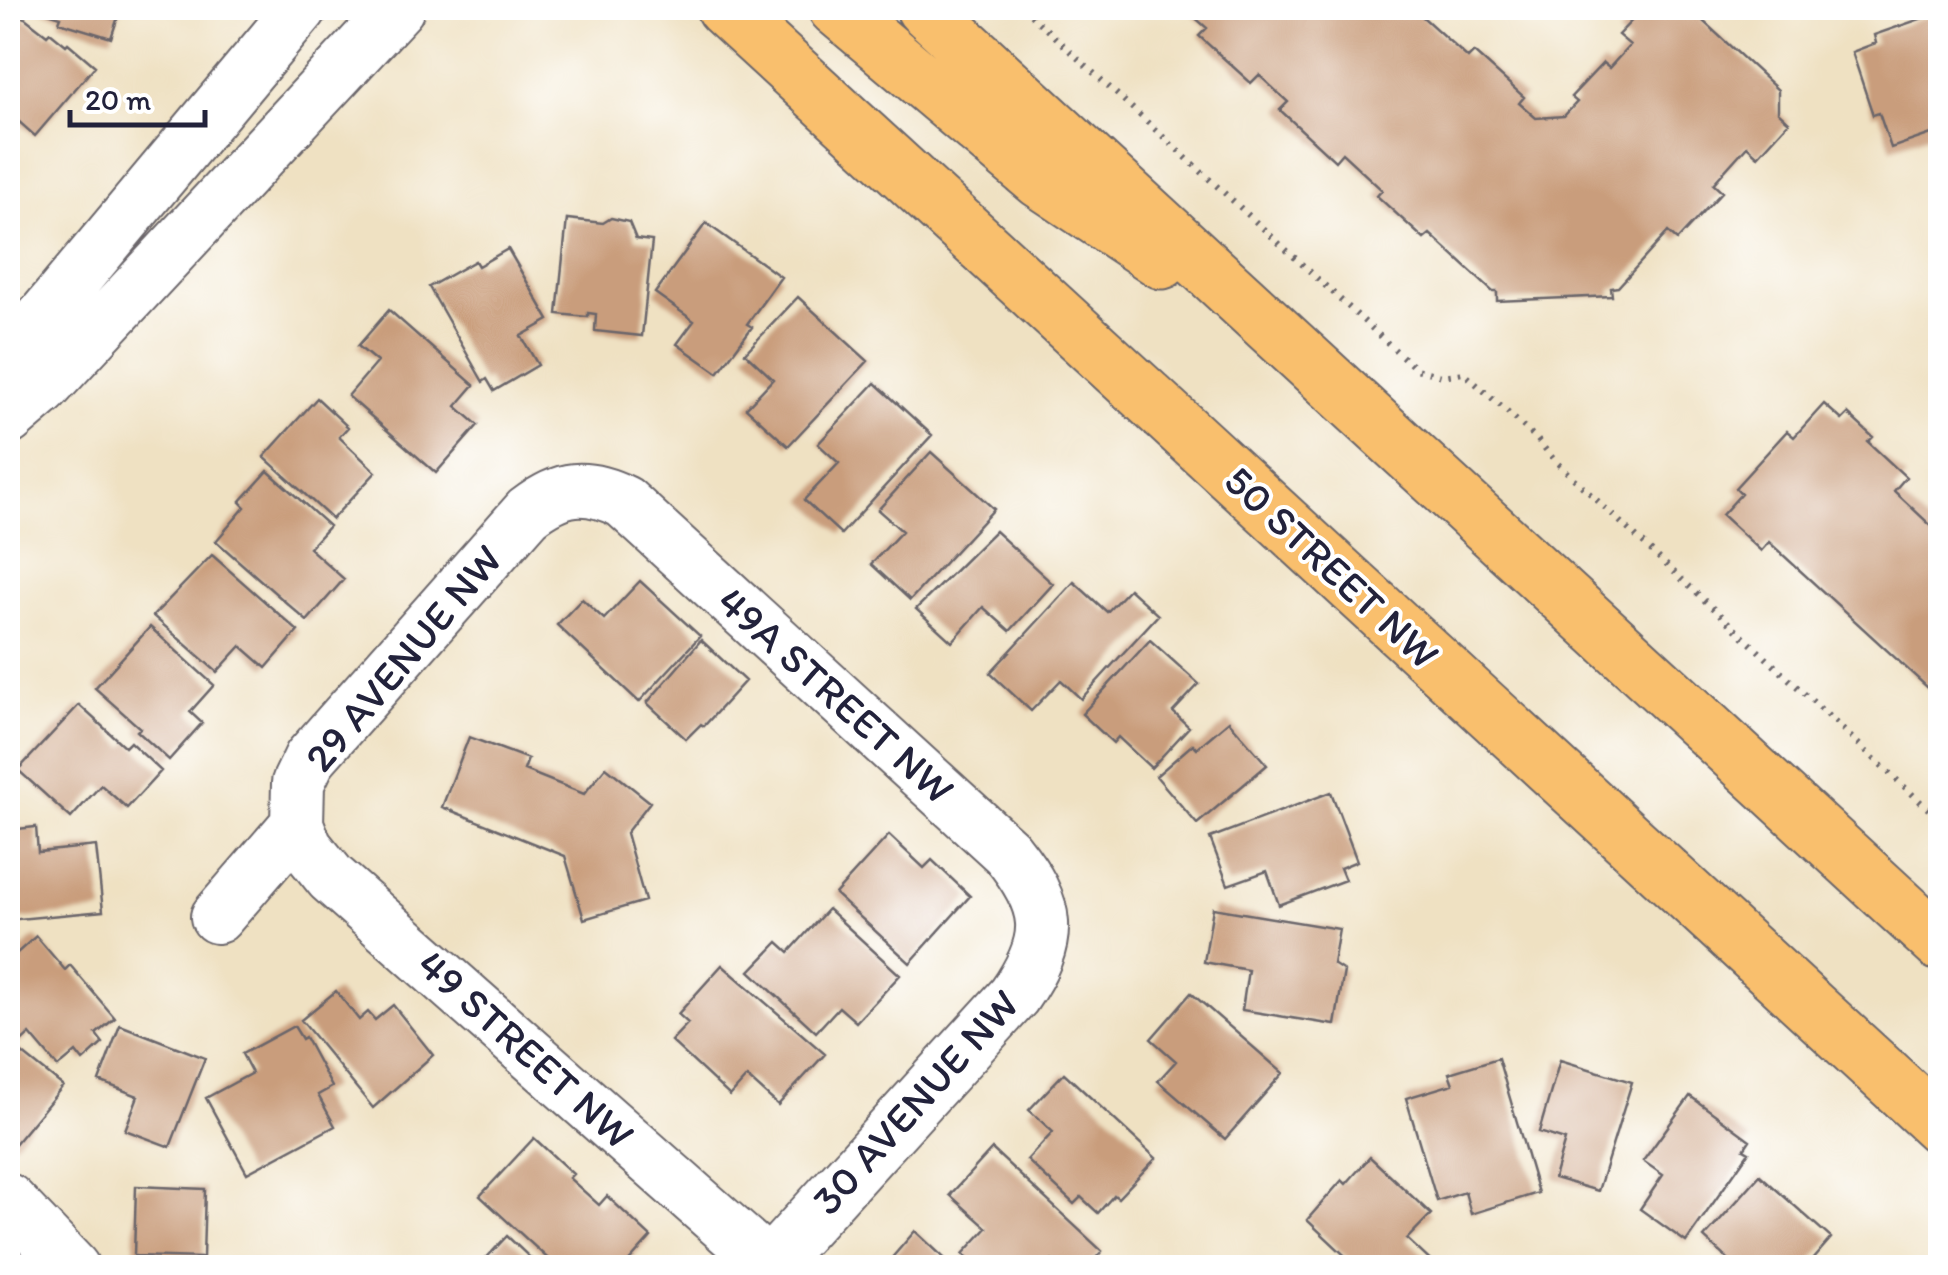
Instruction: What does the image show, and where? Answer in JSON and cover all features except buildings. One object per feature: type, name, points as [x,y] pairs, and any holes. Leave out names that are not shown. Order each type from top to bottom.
[{"type":"main road","name":"50 STREET NW","points":[[724,8],[1940,1126]]},
{"type":"main road","points":[[836,8],[1040,180],[1297,352]]},
{"type":"main road","points":[[924,8],[1940,943]]},
{"type":"main road","points":[[942,8],[1029,104]]},
{"type":"street","points":[[8,359],[301,8]]},
{"type":"street","points":[[8,419],[43,389],[398,8]]},
{"type":"street","name":"29 AVENUE NW","points":[[217,917],[297,824],[298,784],[310,758],[528,512],[544,500],[570,490],[597,489]]},
{"type":"street","name":"49A STREET NW","points":[[597,489],[624,502],[1007,852],[1028,878],[1039,900],[1044,926]]},
{"type":"street","name":"49 STREET NW","points":[[297,824],[306,847],[332,878],[767,1266]]},
{"type":"street","name":"30 AVENUE NW","points":[[767,1266],[1014,996],[1040,952],[1044,926]]},
{"type":"street","points":[[8,1200],[73,1268]]},
{"type":"path","points":[[1023,8],[1416,368],[1442,376],[1464,374],[1508,412],[1556,462],[1940,820]]}]
